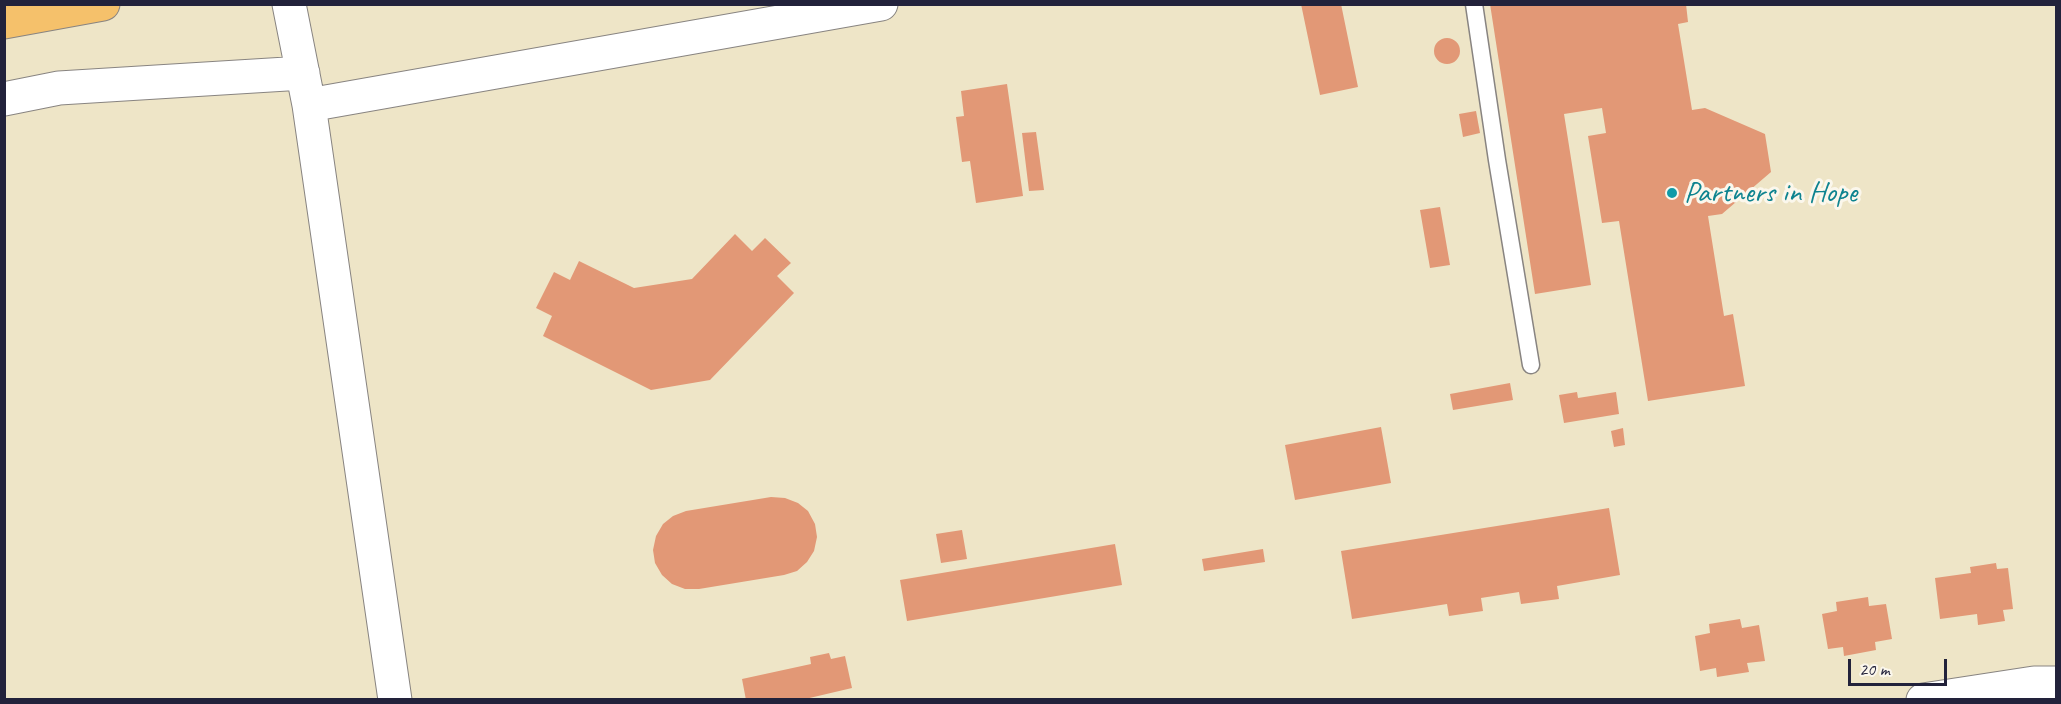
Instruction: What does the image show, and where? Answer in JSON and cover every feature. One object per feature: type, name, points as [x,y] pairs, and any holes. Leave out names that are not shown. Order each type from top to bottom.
[{"type":"highway","points":[[4,22],[103,4]]},
{"type":"street","points":[[290,4],[309,105],[395,699]]},
{"type":"street","points":[[309,105],[881,4]]},
{"type":"street","points":[[4,99],[59,88],[303,73]]},
{"type":"street","points":[[1923,699],[2034,683],[2056,683]]},
{"type":"lane","points":[[1474,4],[1531,365]]},
{"type":"building","points":[[1301,4],[1341,4],[1358,87],[1320,95]]},
{"type":"building","name":"Partners in Hope","points":[[1490,4],[1686,4],[1688,22],[1678,24],[1692,110],[1705,108],[1765,134],[1771,172],[1722,214],[1708,216],[1724,316],[1733,314],[1745,386],[1648,401],[1619,221],[1602,223],[1588,136],[1606,133],[1602,108],[1564,114],[1591,285],[1535,294]]},
{"type":"building","points":[[1447,38],[1457,41],[1460,51],[1457,61],[1447,64],[1437,61],[1434,51],[1437,41]]},
{"type":"building","points":[[1007,84],[1023,196],[976,203],[970,161],[962,162],[956,117],[964,116],[961,91]]},
{"type":"building","points":[[1476,111],[1480,133],[1463,137],[1459,114]]},
{"type":"building","points":[[1036,132],[1044,190],[1029,191],[1022,133]]},
{"type":"building","points":[[1440,207],[1450,265],[1430,268],[1420,210]]},
{"type":"building","points":[[735,234],[752,251],[765,238],[791,263],[777,276],[794,293],[710,380],[651,390],[543,336],[552,316],[536,308],[554,272],[570,280],[579,261],[634,288],[692,279]]},
{"type":"building","points":[[1510,383],[1513,400],[1453,410],[1450,394]]},
{"type":"building","points":[[1577,392],[1578,398],[1616,392],[1619,414],[1564,423],[1559,395]]},
{"type":"building","points":[[1381,427],[1391,483],[1295,500],[1285,445]]},
{"type":"building","points":[[1623,428],[1625,445],[1614,447],[1611,431]]},
{"type":"building","points":[[771,497],[785,498],[798,503],[808,511],[815,524],[817,537],[814,551],[797,571],[699,589],[685,589],[672,584],[662,575],[655,563],[653,550],[656,536],[663,524],[673,516],[686,511]]},
{"type":"building","points":[[1609,508],[1620,575],[1557,586],[1559,599],[1521,604],[1519,592],[1481,598],[1483,611],[1449,616],[1447,604],[1352,619],[1341,551]]},
{"type":"building","points":[[962,530],[967,559],[941,563],[936,534]]},
{"type":"building","points":[[1115,544],[1122,585],[907,621],[900,580]]},
{"type":"building","points":[[1263,549],[1265,562],[1204,571],[1202,559]]},
{"type":"building","points":[[1996,563],[1997,569],[2008,568],[2013,609],[2003,610],[2005,621],[1978,625],[1977,614],[1940,619],[1935,578],[1971,573],[1970,567]]},
{"type":"building","points":[[1868,597],[1869,606],[1886,604],[1892,639],[1875,642],[1876,650],[1844,656],[1843,647],[1828,649],[1822,614],[1837,611],[1836,602]]},
{"type":"building","points":[[1740,619],[1742,628],[1759,625],[1765,661],[1747,663],[1749,672],[1717,677],[1716,668],[1700,671],[1695,636],[1710,633],[1709,624]]},
{"type":"building","points":[[829,653],[831,659],[845,656],[852,688],[801,700],[746,700],[742,679],[811,664],[810,657]]},
{"type":"place","name":"Partners in Hope","points":[[1672,193]]}]
